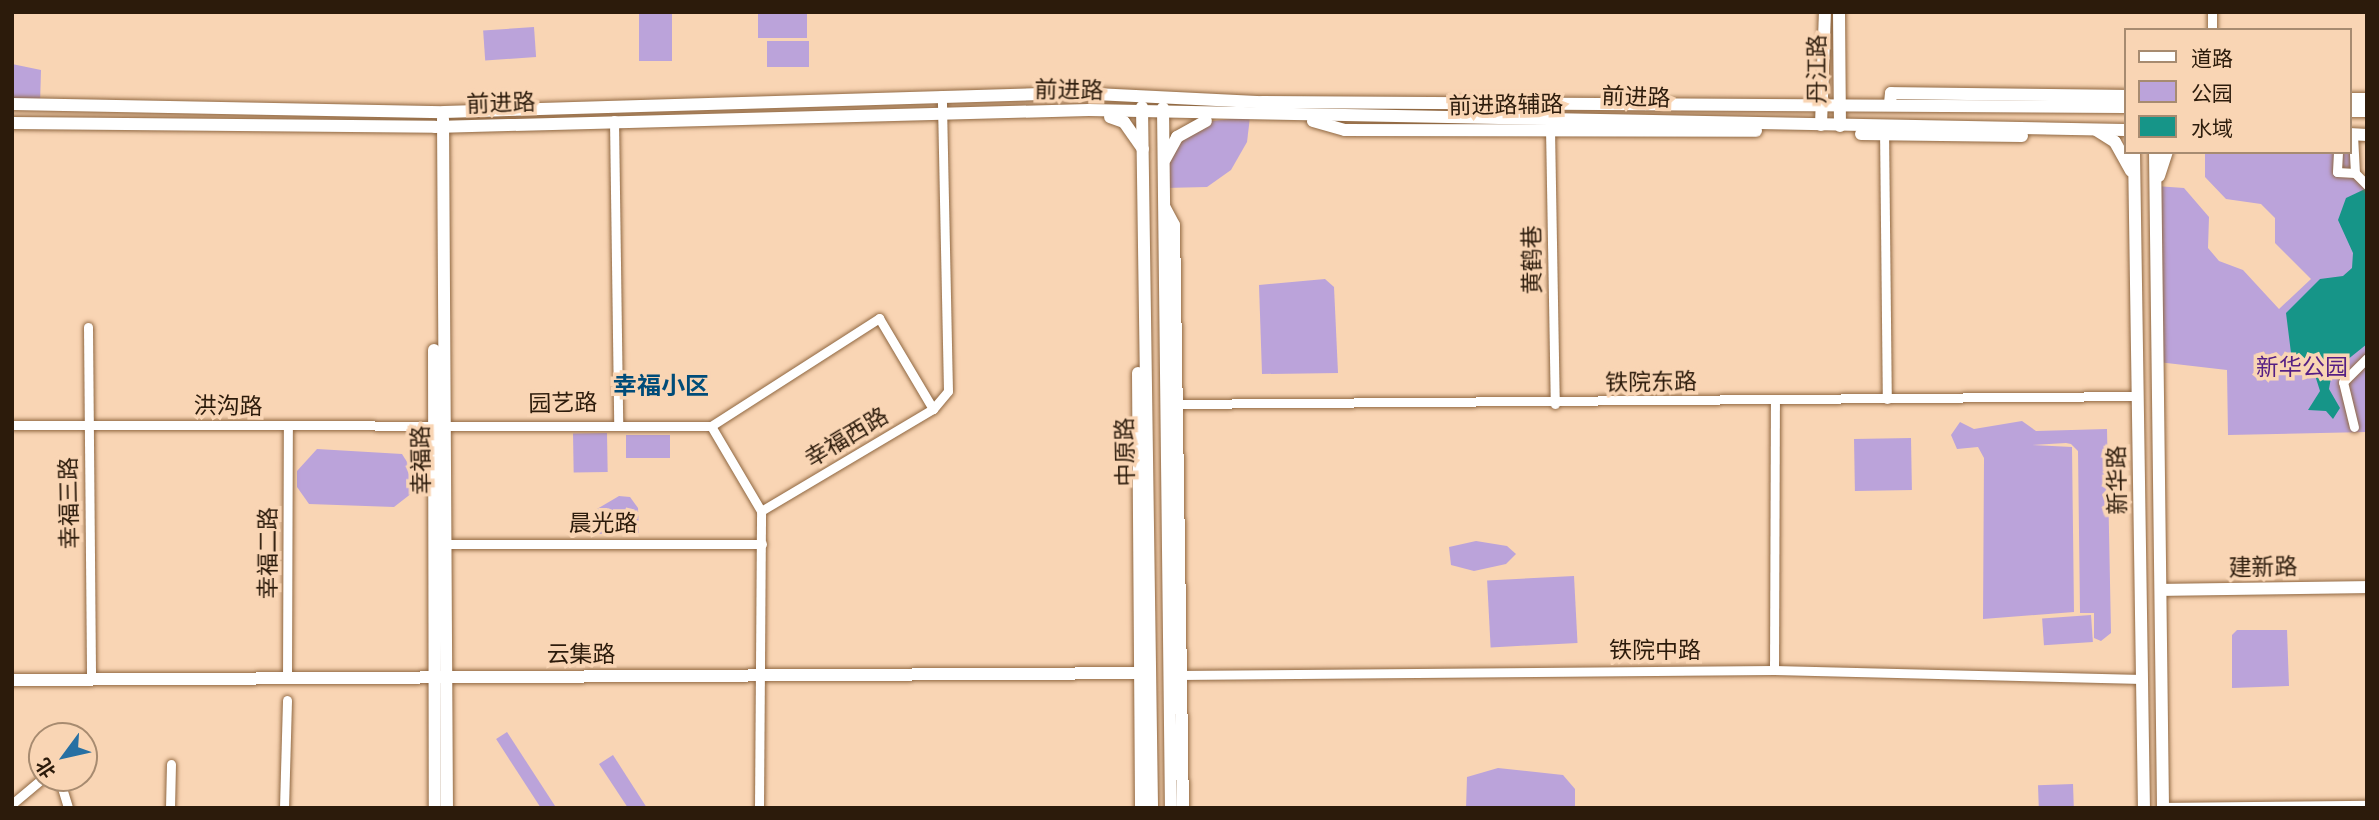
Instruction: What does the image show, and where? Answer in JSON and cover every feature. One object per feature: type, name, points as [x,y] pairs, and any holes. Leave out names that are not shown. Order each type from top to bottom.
[{"type":"main road","name":"丹江路","points":[[1821,125],[1825,12]]},
{"type":"main road","name":"丹江路","points":[[1839,12],[1840,126]]},
{"type":"main road","points":[[1890,103],[1891,93],[2124,96]]},
{"type":"main road","name":"前进路","points":[[12,104],[439,112],[942,96],[1142,96],[2124,107]]},
{"type":"main road","name":"中原路","points":[[1142,96],[1145,673],[1152,808]]},
{"type":"main road","name":"中原路","points":[[1162,97],[1175,675],[1171,808]]},
{"type":"main road","name":"前进路","points":[[12,123],[439,127],[614,120],[1089,110],[1233,118],[1821,125],[1884,131],[2124,130]]},
{"type":"main road","points":[[1089,110],[1124,122],[1143,149]]},
{"type":"main road","name":"幸福路","points":[[439,112],[440,676],[447,808]]},
{"type":"main road","points":[[1164,162],[1193,123],[1233,118]]},
{"type":"main road","name":"前进路辅路","points":[[1550,121],[1884,131]]},
{"type":"main road","points":[[2094,130],[2115,142],[2134,182]]},
{"type":"main road","points":[[2351,137],[2367,135]]},
{"type":"main road","points":[[2351,137],[2367,141]]},
{"type":"main road","name":"新华路","points":[[2134,154],[2144,808]]},
{"type":"main road","name":"新华路","points":[[2155,154],[2163,808]]},
{"type":"main road","points":[[2156,186],[2166,154]]},
{"type":"main road","name":"幸福路","points":[[435,808],[444,544],[438,425]]},
{"type":"main road","name":"建新路","points":[[2161,590],[2367,587]]},
{"type":"main road","points":[[1141,808],[1145,673]]},
{"type":"main road","name":"云集路","points":[[12,680],[1145,673]]},
{"type":"main road","points":[[1175,675],[1183,808]]},
{"type":"street","points":[[759,808],[763,677],[761,511],[711,426],[879,318],[933,409],[948,391],[950,372],[942,96]]},
{"type":"street","points":[[614,120],[618,422]]},
{"type":"street","name":"黄鹤巷","points":[[1550,121],[1555,404]]},
{"type":"street","points":[[1884,131],[1887,400]]},
{"type":"street","points":[[2351,137],[2354,173]]},
{"type":"street","points":[[2337,154],[2337,172],[2354,173],[2367,185]]},
{"type":"street","name":"幸福三路","points":[[88,327],[92,678]]},
{"type":"street","points":[[2354,427],[2343,382],[2367,358]]},
{"type":"street","name":"铁院东路","points":[[1171,404],[1555,404],[2138,396]]},
{"type":"street","points":[[1774,670],[1775,401]]},
{"type":"street","name":"幸福西路","points":[[761,511],[933,409]]},
{"type":"street","name":"园艺路","points":[[438,425],[618,422],[711,426]]},
{"type":"street","name":"洪沟路","points":[[12,425],[288,428],[438,425]]},
{"type":"street","name":"幸福二路","points":[[287,679],[288,428]]},
{"type":"street","name":"晨光路","points":[[444,544],[762,544]]},
{"type":"street","name":"铁院中路","points":[[1175,675],[1774,670],[2142,679]]},
{"type":"street","points":[[284,808],[287,700]]},
{"type":"street","points":[[170,808],[171,764]]},
{"type":"street","points":[[12,804],[28,791]]},
{"type":"street","points":[[2163,808],[2367,805]]},
{"type":"green space","points":[[639,12],[672,12],[672,61],[639,61]]},
{"type":"green space","points":[[758,12],[807,12],[807,38],[758,38]]},
{"type":"green space","points":[[534,27],[536,57],[485,60],[483,31]]},
{"type":"green space","points":[[767,41],[809,41],[809,67],[767,67]]},
{"type":"green space","points":[[12,64],[41,70],[40,105],[12,104]]},
{"type":"green space","points":[[1250,117],[1247,142],[1231,170],[1207,187],[1164,188],[1164,162],[1193,123]]},
{"type":"green space","name":"新华公园","points":[[2351,134],[2357,134],[2360,173],[2367,182],[2367,432],[2228,435],[2227,370],[2158,362],[2156,186],[2184,188],[2209,217],[2208,248],[2219,261],[2243,270],[2279,309],[2311,279],[2275,243],[2275,218],[2261,204],[2226,199],[2205,177],[2205,154],[2351,154]]},
{"type":"green space","points":[[1325,279],[1334,287],[1338,373],[1262,374],[1259,285]]},
{"type":"green space","points":[[2022,421],[2036,431],[2107,429],[2111,633],[2101,641],[2094,638],[2094,613],[2080,613],[2078,451],[2071,444],[2066,443],[2032,445],[2072,447],[2074,612],[1983,619],[1984,458],[1978,447],[1957,449],[1951,435],[1960,422],[1974,429]]},
{"type":"green space","points":[[607,433],[608,472],[574,473],[573,434]]},
{"type":"green space","points":[[626,435],[670,435],[670,458],[626,458]]},
{"type":"green space","points":[[1911,438],[1912,490],[1855,491],[1854,439]]},
{"type":"green space","points":[[317,449],[402,454],[414,473],[412,493],[394,507],[309,504],[297,487],[297,471]]},
{"type":"green space","points":[[619,496],[630,497],[638,508],[639,533],[592,534],[597,509]]},
{"type":"green space","points":[[1476,541],[1507,546],[1516,554],[1506,564],[1474,571],[1451,565],[1449,547]]},
{"type":"green space","points":[[1574,576],[1578,643],[1491,647],[1487,581]]},
{"type":"green space","points":[[2091,615],[2093,642],[2044,645],[2042,618]]},
{"type":"green space","points":[[2237,630],[2287,630],[2289,686],[2232,688],[2232,635]]},
{"type":"green space","points":[[507,732],[556,807],[541,808],[496,739]]},
{"type":"green space","points":[[613,755],[647,808],[628,808],[599,764]]},
{"type":"green space","points":[[1498,768],[1563,775],[1575,789],[1575,808],[1466,808],[1467,777]]},
{"type":"green space","points":[[2073,784],[2074,808],[2039,808],[2038,785]]},
{"type":"water","points":[[2365,189],[2367,344],[2332,372],[2329,389],[2340,408],[2333,419],[2326,411],[2308,410],[2320,391],[2314,372],[2292,361],[2286,313],[2320,279],[2343,276],[2352,268],[2353,253],[2338,220],[2346,198]]},
{"type":"district","name":"幸福小区","points":[[661,387]]}]
